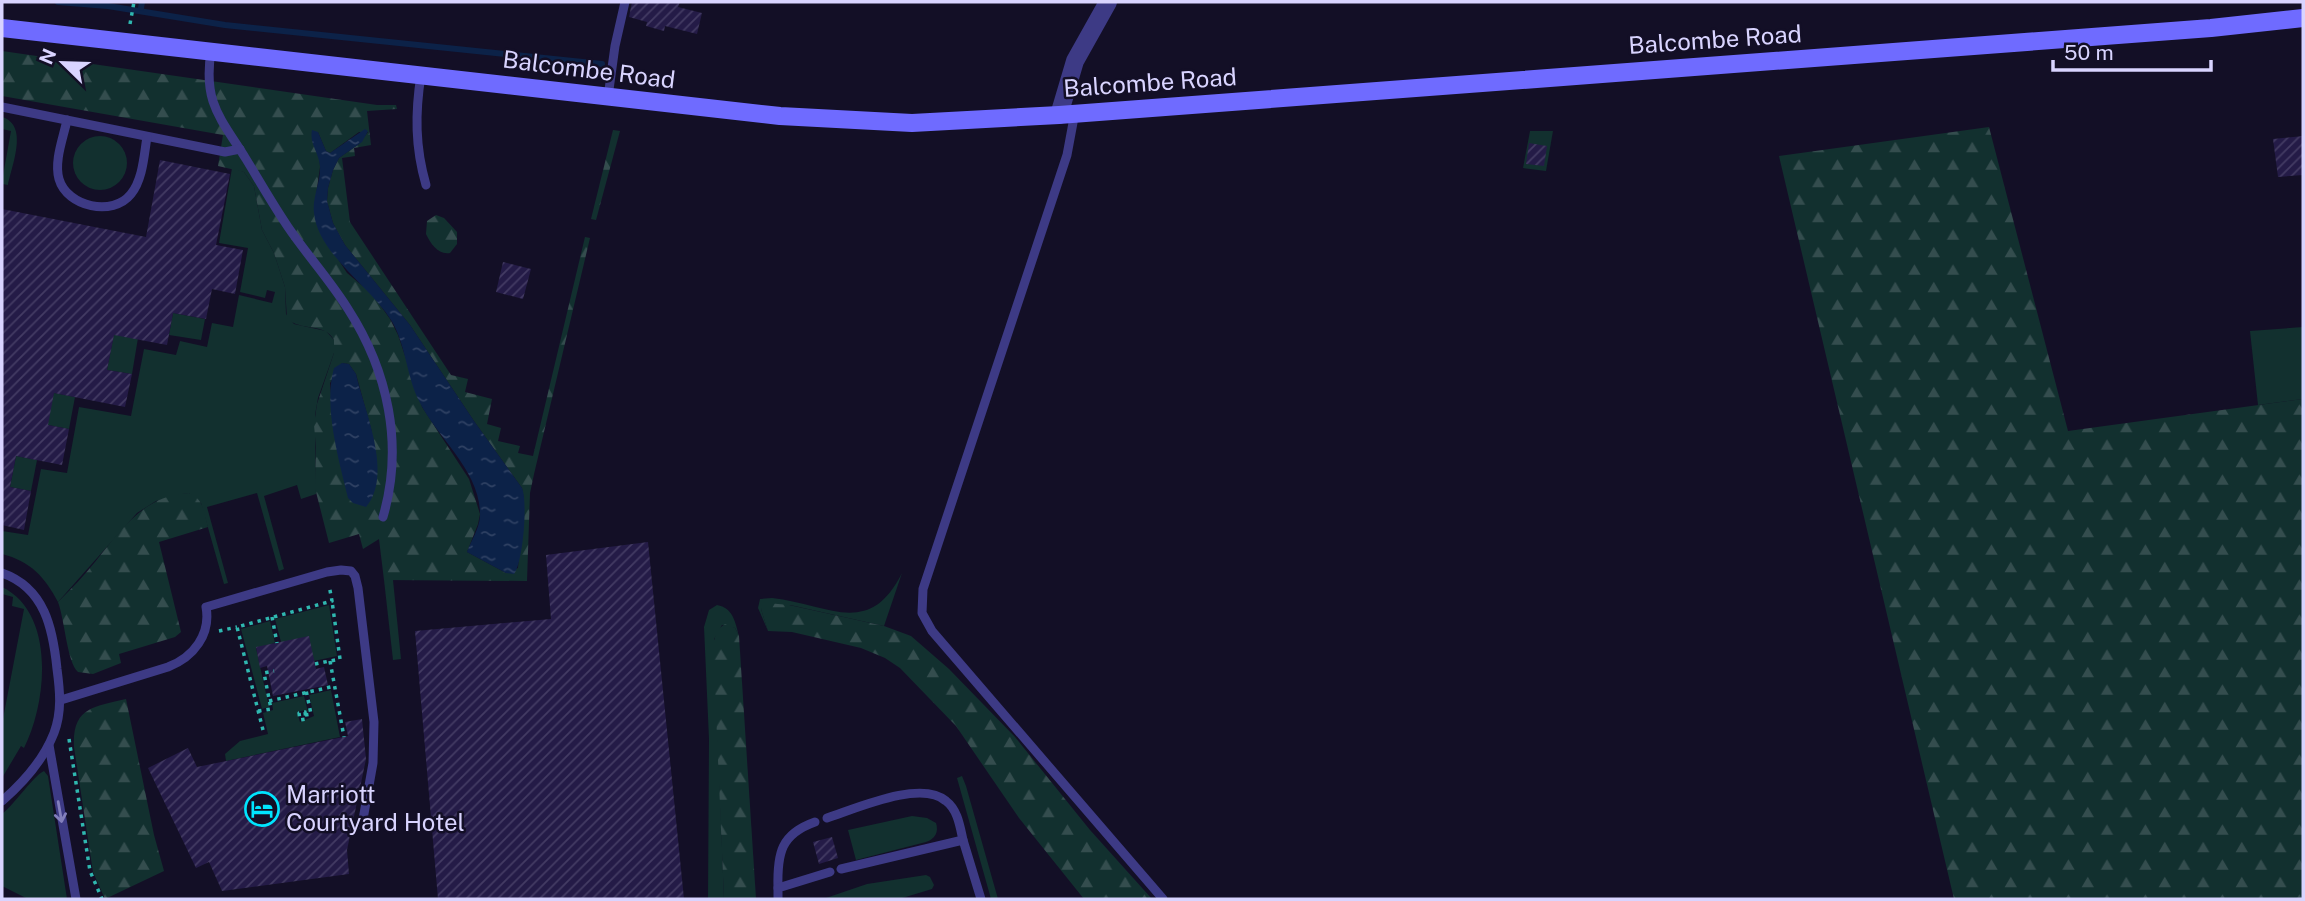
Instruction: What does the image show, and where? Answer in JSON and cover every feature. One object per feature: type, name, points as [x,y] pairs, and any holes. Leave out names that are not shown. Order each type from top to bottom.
[{"type":"main road","name":"Balcombe Road","points":[[2,28],[780,117],[912,123],[1067,114],[2211,29],[2303,18]]},
{"type":"street","points":[[1067,114],[1075,61],[1108,2]]},
{"type":"lane","points":[[608,97],[616,40],[625,2]]},
{"type":"lane","points":[[211,51],[208,80],[211,99],[288,227],[346,306],[377,363],[388,404],[394,452],[383,517]]},
{"type":"lane","points":[[421,75],[416,107],[416,131],[419,161],[426,185]]},
{"type":"lane","points":[[2,107],[225,152],[240,149]]},
{"type":"lane","points":[[1067,114],[1067,155],[923,589],[922,612],[932,631],[1163,899]]},
{"type":"lane","points":[[67,120],[58,162],[60,182],[69,196],[96,206],[115,206],[131,194],[140,175],[147,136]]},
{"type":"lane","points":[[61,700],[180,661],[192,651],[206,631],[208,621],[205,607],[327,572],[341,569],[351,571],[358,588],[374,722],[373,763],[362,825]]},
{"type":"lane","points":[[2,573],[28,588],[44,610],[54,643],[61,700],[49,745],[35,768],[2,801]]},
{"type":"lane","points":[[49,745],[76,899]]},
{"type":"lane","points":[[827,818],[900,795],[924,793],[941,797],[951,806],[958,819],[981,899]]},
{"type":"lane","points":[[778,899],[780,857],[786,840],[796,830],[815,822]]},
{"type":"lane","points":[[841,869],[963,840]]},
{"type":"lane","points":[[778,888],[830,872]]},
{"type":"path","points":[[130,19],[134,3]]},
{"type":"path","points":[[315,664],[340,659],[327,572]]},
{"type":"path","points":[[263,730],[237,626],[331,601]]},
{"type":"path","points":[[272,617],[277,643]]},
{"type":"path","points":[[330,661],[344,737]]},
{"type":"path","points":[[258,711],[271,709],[264,673],[274,671]]},
{"type":"path","points":[[269,701],[335,686]]},
{"type":"path","points":[[305,715],[311,714],[306,691]]},
{"type":"path","points":[[69,733],[69,748],[90,871],[102,899]]},
{"type":"green space","points":[[2,51],[377,105],[396,105],[397,109],[367,111],[371,145],[354,148],[355,156],[342,158],[350,222],[451,375],[468,379],[465,392],[492,399],[487,424],[501,428],[498,441],[520,446],[518,453],[533,456],[585,237],[590,238],[530,493],[527,581],[384,580],[379,539],[363,549],[359,534],[329,543],[315,488],[314,425],[317,404],[334,353],[334,340],[325,331],[299,325],[287,318],[285,287],[274,253],[262,230],[254,186],[244,172],[218,166],[223,135],[2,96]],"holes":[[[318,132],[326,151],[330,153],[359,132],[368,132],[359,144],[339,158],[333,170],[327,201],[333,223],[345,245],[410,325],[522,488],[524,499],[518,568],[506,573],[467,552],[480,514],[469,479],[422,407],[390,319],[372,294],[347,273],[319,230],[314,209],[320,167]],[[342,363],[349,364],[356,374],[372,432],[332,405],[330,383]]]},
{"type":"green space","points":[[2,117],[10,121],[17,137],[8,185],[2,184],[2,181],[11,131],[2,129]]},
{"type":"green space","points":[[1989,127],[2068,431],[2303,399],[2303,899],[1954,899],[1779,156]]},
{"type":"green space","points":[[613,130],[620,131],[596,220],[591,219]]},
{"type":"green space","points":[[1530,131],[1553,131],[1546,171],[1523,168]]},
{"type":"green space","points":[[100,136],[119,144],[127,163],[119,182],[100,190],[81,182],[73,163],[81,144]]},
{"type":"green space","points":[[232,168],[244,172],[254,186],[262,230],[274,253],[285,287],[286,314],[294,324],[326,331],[334,340],[334,353],[318,398],[315,415],[316,494],[301,499],[297,485],[264,496],[284,569],[279,571],[257,493],[207,507],[228,583],[224,584],[201,503],[189,493],[182,494],[156,501],[137,513],[58,602],[36,571],[21,561],[2,554],[2,531],[28,535],[41,469],[67,473],[79,407],[131,416],[144,349],[176,355],[180,341],[207,347],[212,323],[233,327],[239,295],[272,303],[275,292],[267,290],[265,298],[240,292],[248,248],[219,243]]},
{"type":"green space","points":[[436,215],[444,218],[457,232],[457,244],[450,253],[438,251],[426,234],[427,221]]},
{"type":"green space","points":[[173,313],[205,319],[201,340],[169,335]]},
{"type":"green space","points":[[2303,327],[2303,399],[2258,405],[2250,331]]},
{"type":"green space","points":[[114,334],[138,338],[132,374],[107,370]]},
{"type":"green space","points":[[54,393],[75,397],[69,429],[43,424]]},
{"type":"green space","points":[[16,456],[37,460],[31,491],[10,487]]},
{"type":"green space","points":[[189,493],[201,503],[208,527],[159,542],[181,632],[175,637],[119,654],[121,663],[93,674],[78,672],[71,660],[58,602],[135,516],[159,500]]},
{"type":"green space","points":[[902,573],[884,626],[790,605],[761,609],[768,631],[758,608],[760,599],[772,598],[846,613],[861,611],[876,606],[889,593]]},
{"type":"green space","points":[[384,580],[393,580],[401,659],[393,660]]},
{"type":"green space","points":[[2,587],[19,600],[31,617],[39,638],[42,660],[38,708],[32,729],[24,748],[21,746],[2,778],[2,724],[24,609],[12,606],[13,597],[2,594]]},
{"type":"green space","points":[[767,603],[789,605],[884,626],[911,636],[949,669],[1015,737],[1090,830],[1152,899],[1084,899],[1019,818],[956,726],[900,668],[861,648],[792,632],[768,631],[761,609]]},
{"type":"green space","points":[[329,605],[337,656],[314,661],[281,642],[275,619]]},
{"type":"green space","points":[[717,605],[730,612],[739,636],[735,628],[722,625],[714,639],[724,899],[708,899],[709,739],[704,627],[709,610]]},
{"type":"green space","points":[[270,621],[275,643],[256,648],[269,707],[262,709],[241,629]]},
{"type":"green space","points":[[725,624],[735,628],[739,636],[756,899],[724,899],[713,644],[717,630]]},
{"type":"green space","points":[[331,690],[340,737],[226,761],[225,754],[240,741],[268,734],[263,713],[273,710],[272,703],[304,696],[308,712],[297,712],[300,722],[314,716],[309,695]]},
{"type":"green space","points":[[126,699],[164,871],[105,899],[93,872],[74,734],[81,716],[87,711]]},
{"type":"green space","points":[[44,771],[48,776],[67,899],[28,899],[2,886],[2,814]]},
{"type":"green space","points":[[962,776],[998,899],[991,899],[957,778]]},
{"type":"green space","points":[[912,816],[927,818],[936,823],[937,832],[934,837],[926,842],[856,860],[848,830]]},
{"type":"green space","points":[[926,875],[934,885],[932,889],[899,899],[823,899],[867,884]]},
{"type":"water","points":[[365,129],[368,131],[362,142],[339,158],[333,170],[327,201],[333,223],[345,245],[410,325],[522,488],[525,506],[524,532],[520,558],[514,574],[506,573],[467,552],[480,517],[474,485],[419,401],[400,339],[391,320],[335,256],[318,228],[314,207],[320,166],[312,130],[318,132],[326,151],[330,153]]},
{"type":"water","points":[[342,363],[349,364],[356,374],[377,460],[374,494],[366,507],[353,503],[348,498],[331,416],[334,368]]},
{"type":"building","points":[[632,2],[680,2],[678,7],[702,13],[697,34],[665,26],[664,31],[646,26],[647,22],[629,17]]},
{"type":"building","points":[[2303,136],[2303,175],[2278,177],[2273,139]]},
{"type":"building","points":[[1529,143],[1547,146],[1544,166],[1526,164]]},
{"type":"building","points":[[160,160],[230,174],[216,245],[243,250],[235,294],[212,289],[206,319],[173,313],[167,345],[114,335],[107,370],[132,374],[125,407],[54,393],[48,425],[69,429],[62,465],[16,456],[10,487],[31,491],[24,530],[2,525],[2,209],[146,237]]},
{"type":"building","points":[[503,262],[531,269],[523,299],[496,292]]},
{"type":"building","points":[[648,542],[684,899],[438,899],[415,631],[551,619],[546,555]]},
{"type":"building","points":[[309,636],[316,669],[324,667],[328,685],[273,696],[267,666],[260,668],[256,647]]},
{"type":"building","name":"Marriott Courtyard Hotel","points":[[362,719],[366,759],[347,850],[349,874],[222,891],[209,862],[196,868],[148,768],[188,748],[197,767],[348,736],[345,722]]},
{"type":"building","points":[[832,837],[838,858],[819,864],[813,842]]},
{"type":"waterway","points":[[58,2],[108,6],[225,25],[602,64]]},
{"type":"waterway","points":[[141,8],[142,2]]},
{"type":"place","name":"Marriott Courtyard Hotel","points":[[262,809]]}]
